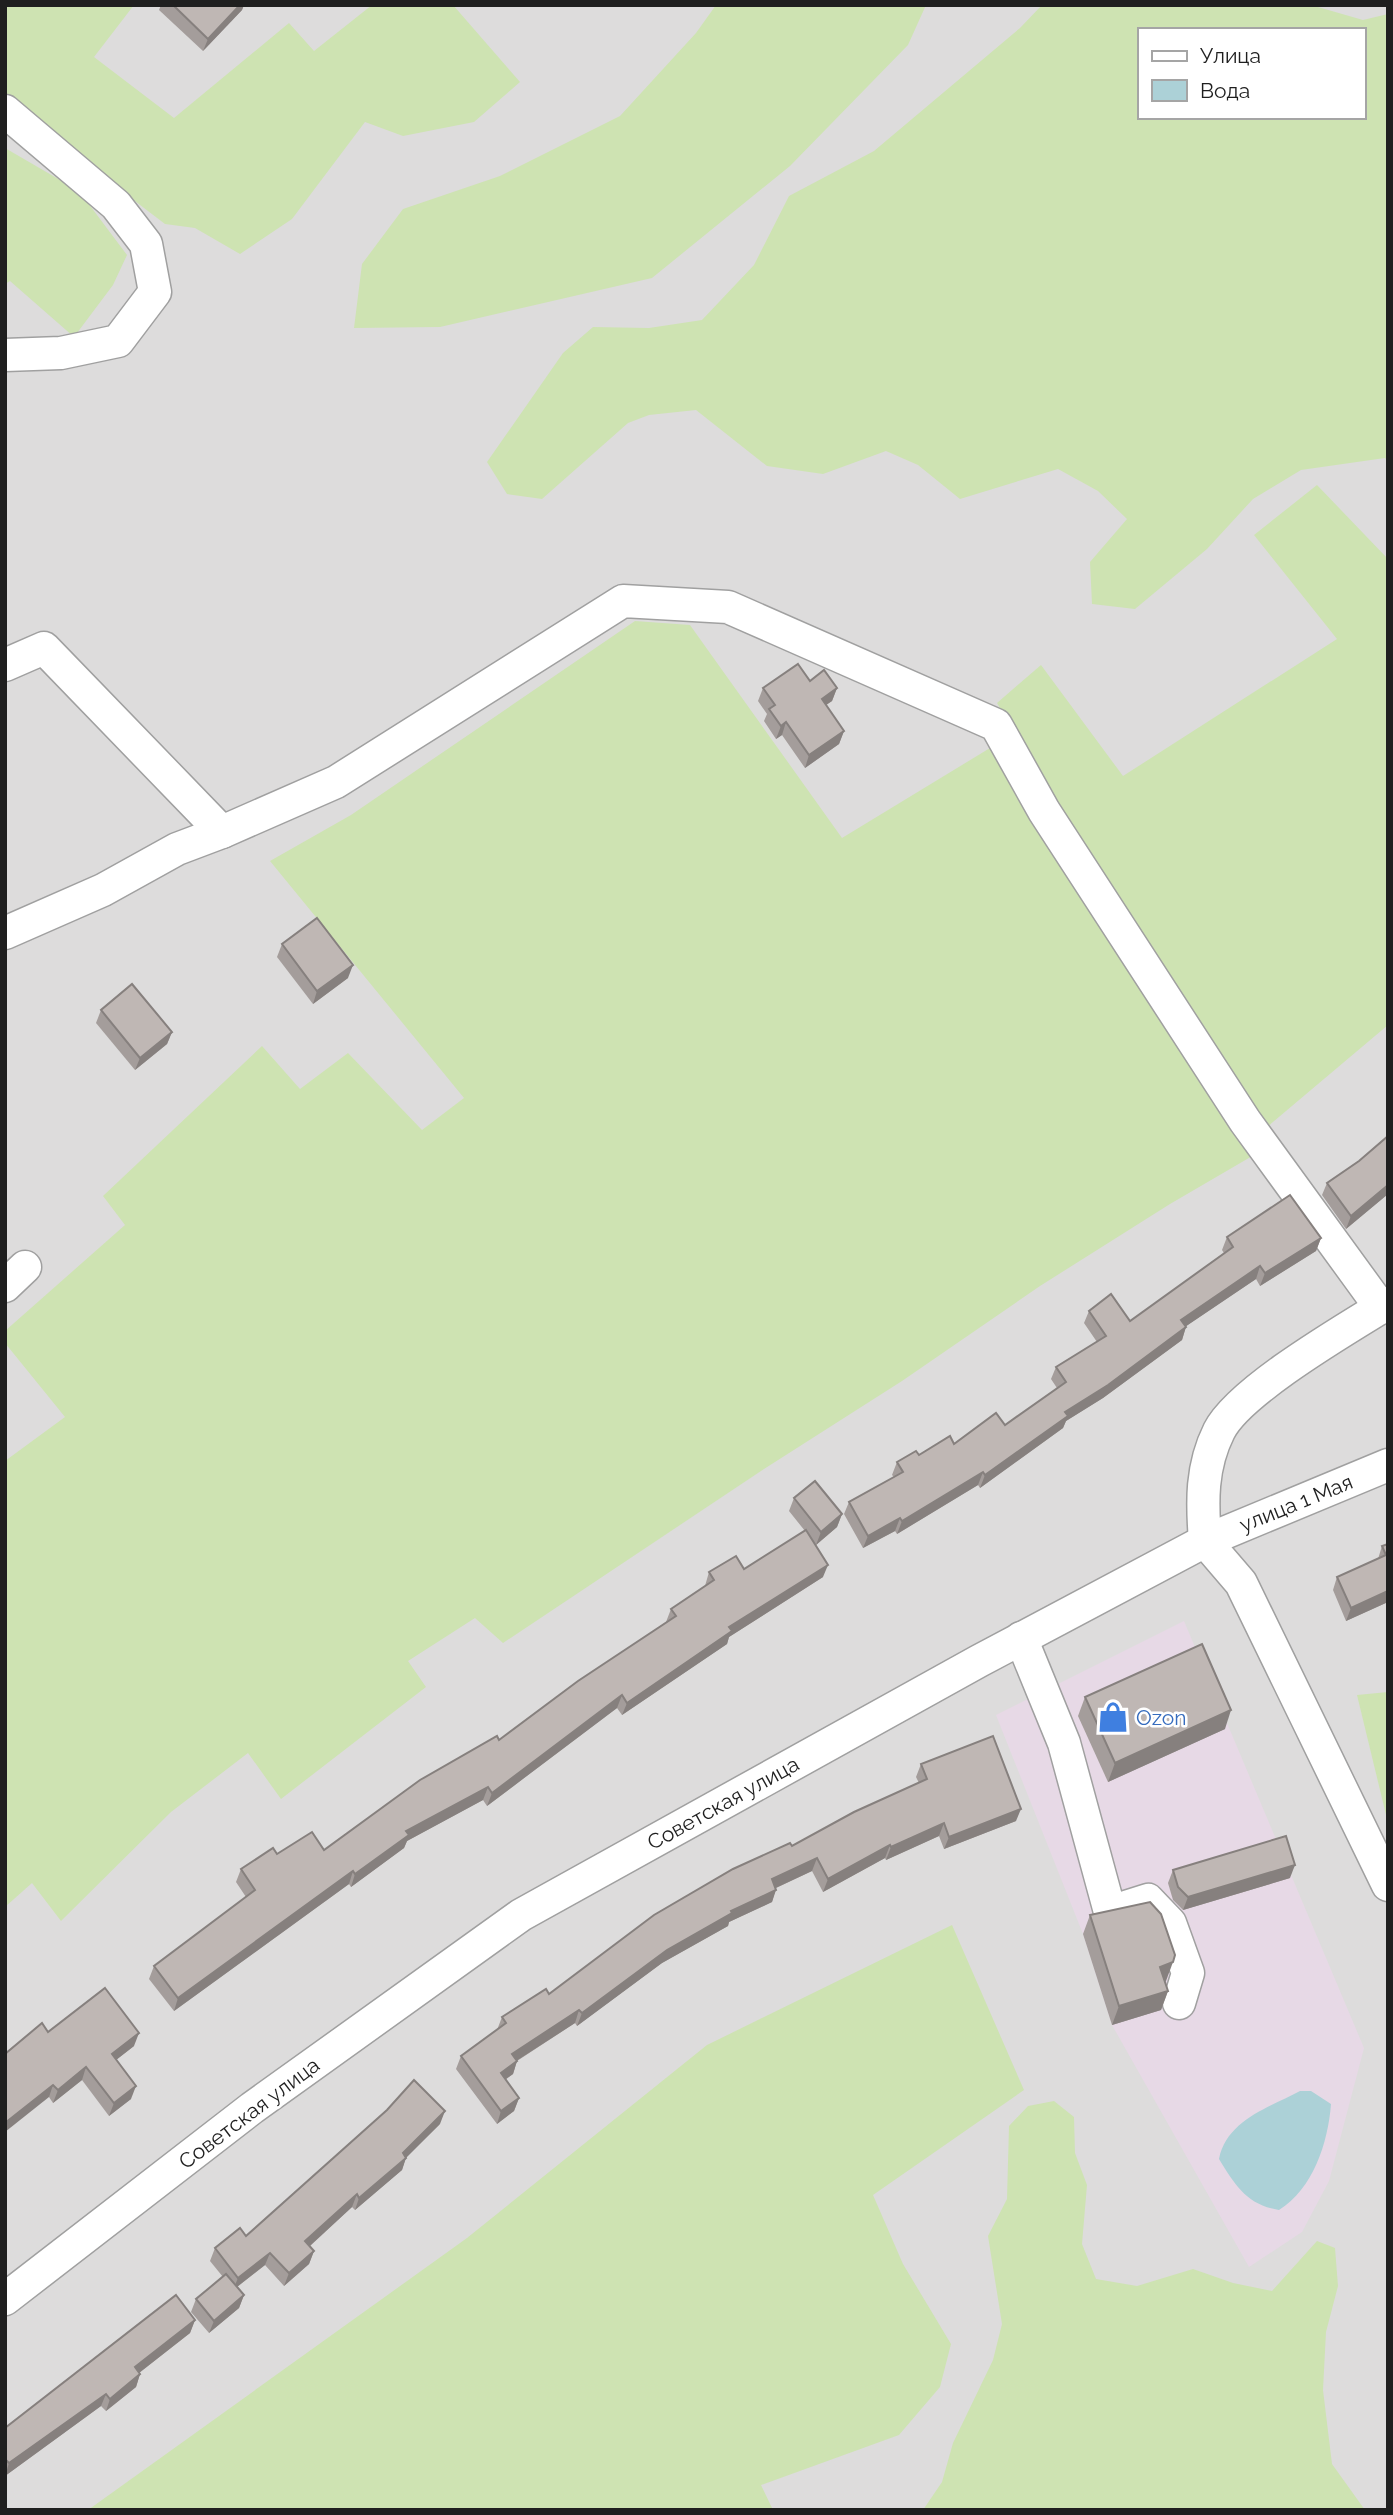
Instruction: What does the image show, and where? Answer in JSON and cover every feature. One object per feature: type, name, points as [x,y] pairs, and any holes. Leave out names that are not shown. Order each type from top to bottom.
[{"type":"street","points":[[5,111],[116,205],[146,244],[155,292],[118,341],[61,353],[5,355]]},
{"type":"street","points":[[5,933],[103,890],[177,849],[336,782],[623,601],[728,607],[996,725],[1044,811],[1245,1121],[1384,1305],[1250,1395],[1220,1429],[1206,1464],[1201,1496],[1205,1541],[1241,1583],[1388,1885]]},
{"type":"street","points":[[5,665],[44,648],[222,832]]},
{"type":"street","name":"улица 1 Мая","points":[[1205,1541],[1388,1465]]},
{"type":"street","name":"Советская улица","points":[[5,2299],[252,2108],[521,1915],[1021,1638],[1205,1541]]},
{"type":"street","points":[[1021,1638],[1064,1743],[1110,1912],[1148,1900],[1170,1923],[1188,1973],[1179,2003]]},
{"type":"shaded area","points":[[5,5],[1388,5],[1388,2510],[5,2510]]},
{"type":"shaded area","points":[[1184,1621],[1364,2048],[1329,2181],[1302,2232],[1249,2267],[1112,2025],[1083,1934],[996,1715]]},
{"type":"green space","points":[[5,5],[134,5],[94,57],[174,118],[289,23],[314,51],[372,5],[453,5],[520,82],[474,122],[403,136],[365,122],[292,219],[240,254],[195,228],[165,224],[5,102]]},
{"type":"green space","points":[[716,5],[926,5],[908,45],[790,166],[652,278],[440,327],[354,328],[362,264],[403,209],[500,176],[620,116],[696,33]]},
{"type":"green space","points":[[1042,5],[1311,5],[1363,20],[1388,14],[1388,461],[1385,458],[1301,470],[1253,499],[1207,549],[1135,609],[1092,604],[1090,562],[1127,519],[1098,491],[1058,469],[960,499],[918,465],[886,451],[823,474],[767,466],[696,410],[649,415],[628,423],[542,499],[507,494],[487,462],[563,353],[593,327],[649,328],[702,320],[754,265],[789,196],[874,151],[1020,28]]},
{"type":"green space","points":[[5,148],[79,191],[127,255],[113,285],[74,337],[10,281],[5,284]]},
{"type":"green space","points":[[1317,485],[1388,559],[1388,1025],[1266,1128],[1100,876],[997,703],[1041,665],[1123,776],[1337,639],[1254,535]]},
{"type":"green space","points":[[635,621],[690,625],[842,838],[990,748],[1254,1155],[1040,1286],[902,1381],[764,1469],[503,1643],[475,1618],[408,1661],[426,1687],[281,1799],[248,1753],[171,1812],[61,1921],[32,1883],[5,1907],[5,1461],[65,1417],[5,1343],[5,1331],[125,1225],[103,1196],[262,1046],[300,1089],[348,1053],[422,1130],[464,1098],[270,861],[351,815]]},
{"type":"green space","points":[[1388,1692],[1388,1823],[1357,1695]]},
{"type":"green space","points":[[952,1925],[1024,2090],[873,2195],[903,2264],[951,2344],[940,2387],[899,2435],[761,2485],[773,2510],[88,2510],[467,2238],[707,2045]]},
{"type":"green space","points":[[1054,2101],[1074,2117],[1075,2153],[1087,2185],[1082,2244],[1096,2279],[1137,2286],[1193,2269],[1233,2283],[1272,2291],[1317,2241],[1335,2248],[1338,2286],[1326,2332],[1323,2390],[1332,2464],[1365,2510],[923,2510],[942,2482],[953,2443],[993,2360],[1002,2324],[988,2236],[1007,2199],[1009,2126],[1028,2106]]},
{"type":"water","points":[[1300,2091],[1311,2091],[1331,2104],[1329,2119],[1322,2149],[1310,2178],[1291,2201],[1279,2210],[1250,2199],[1219,2159],[1223,2146],[1240,2125],[1262,2110]]},
{"type":"building","points":[[173,5],[240,5],[208,39]]},
{"type":"building","points":[[798,664],[810,681],[824,670],[837,688],[822,699],[844,731],[809,755],[786,722],[781,726],[769,709],[775,705],[763,688]]},
{"type":"building","points":[[317,918],[353,965],[317,991],[282,944]]},
{"type":"building","points":[[132,984],[172,1032],[140,1058],[101,1010]]},
{"type":"building","points":[[1388,1136],[1388,1185],[1351,1216],[1327,1183],[1359,1161]]},
{"type":"building","points":[[1290,1195],[1321,1238],[1265,1273],[1260,1266],[1181,1320],[1186,1327],[1108,1385],[1065,1412],[1068,1416],[985,1475],[983,1472],[902,1521],[900,1518],[868,1536],[849,1502],[903,1472],[897,1462],[916,1451],[919,1455],[950,1436],[954,1444],[996,1413],[1005,1425],[1066,1382],[1056,1367],[1106,1336],[1089,1311],[1111,1294],[1130,1321],[1233,1247],[1227,1237]]},
{"type":"building","points":[[815,1481],[842,1514],[821,1532],[794,1498]]},
{"type":"building","points":[[806,1530],[828,1565],[729,1627],[732,1631],[627,1703],[622,1695],[492,1793],[488,1787],[406,1831],[409,1835],[355,1874],[353,1871],[178,1998],[154,1966],[255,1890],[241,1869],[273,1848],[277,1854],[312,1832],[324,1850],[420,1780],[497,1736],[499,1740],[578,1681],[676,1616],[671,1609],[714,1580],[709,1572],[736,1556],[744,1569]]},
{"type":"building","points":[[1388,1544],[1388,1591],[1351,1608],[1337,1577],[1386,1555],[1382,1546]]},
{"type":"building","points":[[1202,1644],[1231,1710],[1115,1763],[1085,1697]]},
{"type":"building","points":[[993,1736],[1021,1809],[949,1837],[944,1823],[891,1847],[890,1845],[828,1879],[817,1858],[772,1879],[776,1890],[731,1911],[732,1913],[667,1950],[582,2013],[579,2010],[512,2054],[517,2061],[501,2073],[519,2098],[501,2111],[461,2056],[506,2023],[502,2017],[546,1989],[549,1994],[654,1915],[733,1869],[790,1843],[792,1846],[854,1812],[927,1779],[921,1764]]},
{"type":"building","points":[[1286,1836],[1295,1865],[1188,1897],[1178,1887],[1173,1870]]},
{"type":"building","points":[[1150,1902],[1161,1914],[1175,1955],[1173,1962],[1160,1967],[1168,1991],[1119,2006],[1090,1915]]},
{"type":"building","points":[[105,1988],[139,2033],[112,2054],[136,2086],[114,2103],[86,2067],[58,2090],[53,2085],[5,2123],[5,2054],[42,2023],[48,2032]]},
{"type":"building","points":[[414,2080],[445,2111],[403,2153],[406,2158],[359,2198],[357,2194],[305,2241],[314,2251],[289,2273],[270,2253],[238,2278],[215,2248],[240,2228],[246,2236],[387,2110]]},
{"type":"building","points":[[226,2274],[244,2295],[214,2321],[196,2299]]},
{"type":"building","points":[[176,2295],[195,2320],[135,2367],[140,2374],[110,2399],[106,2394],[9,2463],[5,2459],[5,2428]]},
{"type":"place","name":"Ozon","points":[[1113,1717]]}]
